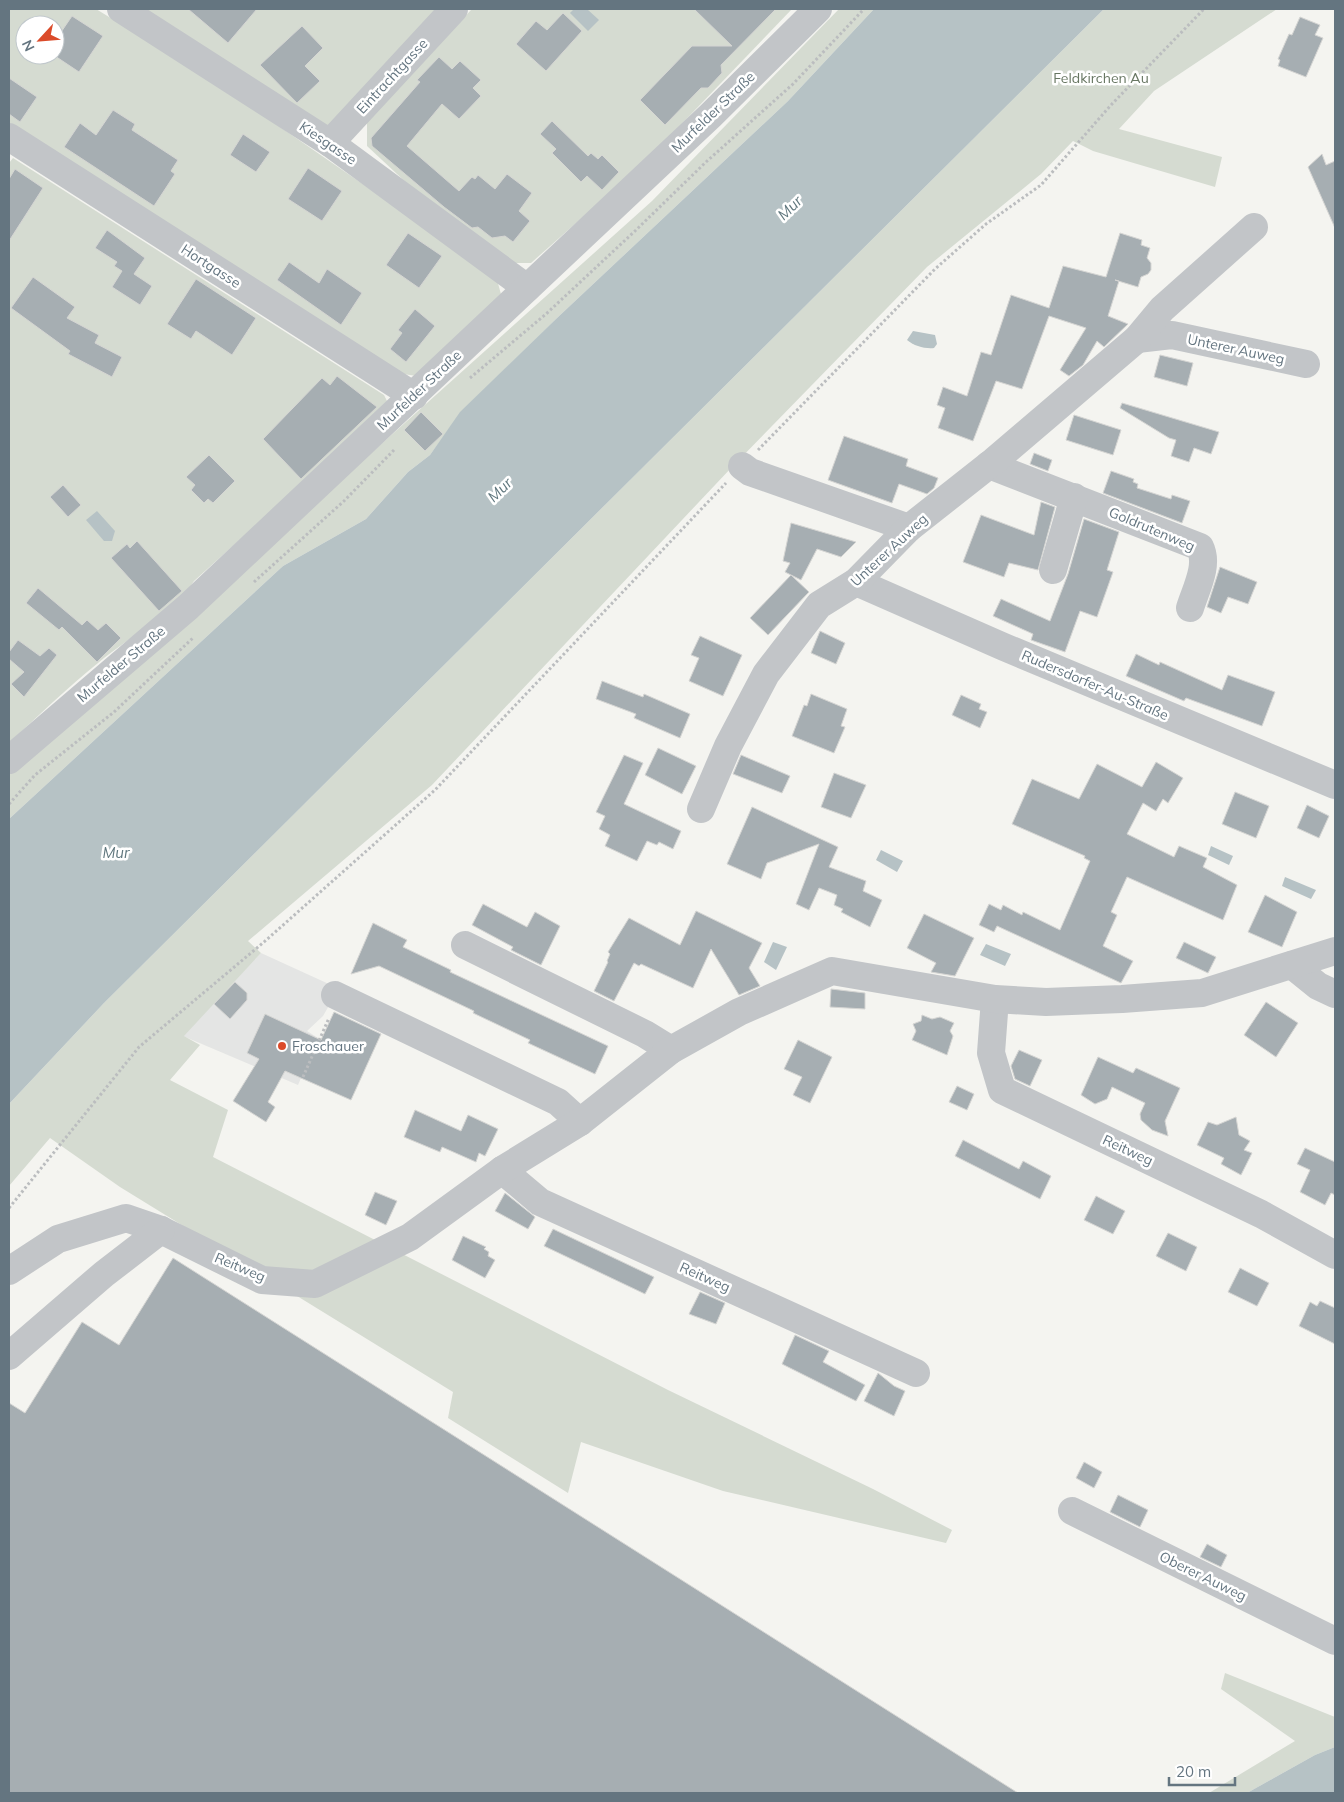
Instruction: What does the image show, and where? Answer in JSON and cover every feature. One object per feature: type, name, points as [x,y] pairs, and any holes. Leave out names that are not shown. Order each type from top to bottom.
[{"type":"street","name":"Kiesgasse","points":[[121,9],[330,143],[527,288]]},
{"type":"street","name":"Eintrachtgasse","points":[[330,143],[454,9]]},
{"type":"street","name":"Murfelder Straße","points":[[9,760],[188,607],[712,115],[818,9]]},
{"type":"street","name":"Hortgasse","points":[[11,144],[414,396]]},
{"type":"street","name":"Unterer Auweg","points":[[701,809],[728,746],[766,674],[819,605],[856,582],[909,528],[989,465],[1137,339],[1162,309],[1254,227]]},
{"type":"street","name":"Unterer Auweg","points":[[1137,339],[1172,334],[1306,364]]},
{"type":"street","name":"Goldrutenweg","points":[[989,465],[1200,546],[1204,556],[1190,608]]},
{"type":"street","points":[[742,466],[750,472],[909,528]]},
{"type":"street","points":[[1053,570],[1074,497]]},
{"type":"street","name":"Rudersdorfer-Au-Straße","points":[[856,582],[1014,651],[1335,785]]},
{"type":"street","points":[[465,944],[645,1034],[671,1050]]},
{"type":"street","name":"Reitweg","points":[[9,1271],[58,1239],[126,1218],[161,1230],[262,1280],[315,1284],[410,1237],[502,1170],[580,1122],[671,1050],[739,1012],[832,971],[995,999],[1046,1002],[1202,993],[1335,951]]},
{"type":"street","points":[[1292,965],[1318,986],[1335,994]]},
{"type":"street","points":[[338,996],[558,1102],[580,1122]]},
{"type":"street","name":"Reitweg","points":[[995,999],[990,1053],[1002,1090],[1261,1214],[1335,1255]]},
{"type":"street","name":"Reitweg","points":[[502,1170],[540,1202],[916,1373]]},
{"type":"street","points":[[9,1356],[104,1274],[161,1230]]},
{"type":"street","name":"Oberer Auweg","points":[[1072,1512],[1335,1640]]},
{"type":"path","points":[[463,384],[546,314],[635,232],[706,162],[792,84],[864,9]]},
{"type":"path","points":[[9,1208],[139,1047],[264,942],[435,790],[584,636],[742,466],[935,269],[986,224],[1041,185],[1111,105],[1204,9]]},
{"type":"path","points":[[303,1077],[338,996]]},
{"type":"shaded area","points":[[261,953],[342,990],[335,995],[323,1016],[307,1031],[318,1038],[298,1085],[183,1036]]},
{"type":"green space","points":[[9,9],[96,9],[209,78],[496,276],[502,298],[417,376],[396,373],[9,126]]},
{"type":"green space","points":[[136,9],[444,9],[332,127],[317,128]]},
{"type":"green space","points":[[472,9],[792,9],[646,161],[531,263],[511,263],[441,215],[367,146],[367,119]]},
{"type":"green space","points":[[839,9],[874,9],[788,101],[557,318],[461,412],[430,455],[408,472],[366,519],[283,566],[9,819],[9,774],[153,649],[652,201]]},
{"type":"green space","name":"Feldkirchen Au","points":[[1104,9],[1277,9],[1154,91],[1119,129],[1222,157],[1215,187],[1093,151],[1073,141],[1041,174],[927,267],[732,467],[432,785],[248,941],[261,953],[184,1036],[200,1045],[170,1080],[228,1110],[213,1157],[668,1390],[873,1489],[952,1530],[946,1543],[723,1491],[581,1442],[568,1493],[448,1418],[453,1392],[120,1187],[50,1138],[9,1186],[9,1104],[104,1003]]},
{"type":"green space","points":[[13,158],[384,395],[389,405],[194,581],[174,605],[86,673],[9,743],[9,163]]},
{"type":"green space","points":[[1225,1673],[1335,1717],[1335,1747],[1315,1755],[1247,1793],[1209,1793],[1295,1741],[1221,1689]]},
{"type":"water","points":[[574,9],[587,9],[599,20],[588,31],[570,13]]},
{"type":"water","name":"Mur","points":[[874,9],[1104,9],[104,1003],[9,1104],[9,819],[283,566],[366,519],[408,472],[430,455],[460,412],[788,101]]},
{"type":"water","points":[[913,331],[935,335],[937,344],[934,348],[931,348],[913,344],[907,340]]},
{"type":"water","points":[[97,511],[115,531],[112,541],[104,541],[86,520]]},
{"type":"water","points":[[1211,846],[1233,856],[1229,865],[1208,855]]},
{"type":"water","points":[[881,850],[903,861],[897,872],[876,860]]},
{"type":"water","points":[[1285,877],[1316,890],[1311,899],[1282,886]]},
{"type":"water","points":[[773,942],[787,947],[776,970],[764,962]]},
{"type":"water","points":[[986,944],[1011,954],[1005,966],[980,955]]},
{"type":"water","points":[[1335,1747],[1335,1792],[1247,1793],[1315,1755]]},
{"type":"building","points":[[188,9],[257,9],[228,43]]},
{"type":"building","points":[[694,9],[776,9],[721,65],[722,73],[708,88],[701,88],[665,125],[640,100],[692,46],[732,46]]},
{"type":"building","points":[[563,13],[582,31],[546,71],[516,44],[536,21],[547,30]]},
{"type":"building","points":[[72,16],[103,36],[79,72],[65,63],[65,26]]},
{"type":"building","points":[[1300,17],[1320,25],[1315,35],[1323,38],[1306,77],[1278,66],[1280,60],[1278,59],[1289,34],[1292,35]]},
{"type":"building","points":[[302,26],[323,48],[305,66],[320,81],[297,103],[260,65]]},
{"type":"building","points":[[439,57],[452,69],[460,61],[481,80],[473,88],[481,96],[459,119],[442,104],[407,146],[459,191],[472,177],[475,179],[478,175],[495,189],[507,174],[532,193],[519,211],[530,221],[513,242],[505,236],[492,238],[478,227],[472,228],[444,207],[372,146],[371,138],[420,82],[417,80]]},
{"type":"building","points":[[9,78],[37,97],[20,122],[9,114]]},
{"type":"building","points":[[113,110],[135,124],[132,130],[178,160],[171,171],[175,174],[154,206],[64,147],[80,123],[96,135]]},
{"type":"building","points":[[552,121],[588,156],[591,153],[598,159],[602,155],[619,172],[602,190],[587,176],[581,182],[552,153],[556,149],[540,134]]},
{"type":"building","points":[[243,134],[270,152],[256,172],[230,155]]},
{"type":"building","points":[[1322,154],[1326,165],[1335,161],[1335,228],[1308,167]]},
{"type":"building","points":[[308,168],[342,191],[322,221],[288,199]]},
{"type":"building","points":[[15,169],[43,188],[9,241],[9,179]]},
{"type":"building","points":[[107,230],[145,258],[134,274],[152,286],[140,305],[112,287],[122,271],[114,266],[117,262],[95,248]]},
{"type":"building","points":[[408,233],[442,256],[419,288],[386,265]]},
{"type":"building","points":[[1120,233],[1142,240],[1141,245],[1150,248],[1147,258],[1151,263],[1151,270],[1148,274],[1141,277],[1138,287],[1119,281],[1108,316],[1128,324],[1104,347],[1097,341],[1083,365],[1069,376],[1060,370],[1086,328],[1049,316],[1022,389],[996,381],[973,441],[938,428],[945,408],[937,405],[943,387],[967,396],[981,352],[991,355],[1011,295],[1049,308],[1063,266],[1106,277]]},
{"type":"building","points":[[289,262],[319,283],[327,269],[362,293],[341,325],[277,280]]},
{"type":"building","points":[[33,277],[75,307],[67,318],[99,335],[95,343],[122,357],[112,377],[68,354],[70,351],[11,308]]},
{"type":"building","points":[[196,279],[256,318],[232,355],[196,331],[191,339],[167,324]]},
{"type":"building","points":[[415,309],[435,326],[406,362],[390,349],[402,333],[398,330]]},
{"type":"building","points":[[1160,355],[1193,363],[1187,386],[1154,377]]},
{"type":"building","points":[[337,376],[377,407],[301,479],[263,439],[322,378],[330,385]]},
{"type":"building","points":[[1122,403],[1219,432],[1211,454],[1194,448],[1189,462],[1171,456],[1176,440],[1169,438],[1120,408]]},
{"type":"building","points":[[421,412],[443,434],[425,451],[404,430]]},
{"type":"building","points":[[1074,415],[1121,430],[1113,455],[1066,440]]},
{"type":"building","points":[[844,436],[908,459],[906,466],[938,478],[934,488],[927,494],[899,484],[892,503],[828,480]]},
{"type":"building","points":[[1034,453],[1052,460],[1048,471],[1030,464]]},
{"type":"building","points":[[209,455],[235,481],[213,503],[208,499],[204,503],[191,490],[195,485],[186,477]]},
{"type":"building","points":[[1111,471],[1134,479],[1133,482],[1138,484],[1137,488],[1171,499],[1172,495],[1190,501],[1182,523],[1103,493]]},
{"type":"building","points":[[63,485],[81,505],[68,517],[50,497]]},
{"type":"building","points":[[1041,502],[1055,507],[1038,570],[1009,563],[1004,577],[963,562],[981,515],[1034,535]]},
{"type":"building","points":[[1084,519],[1119,532],[1107,570],[1113,572],[1097,617],[1080,611],[1065,652],[1031,640],[1033,634],[993,616],[1001,599],[1050,621],[1068,574]]},
{"type":"building","points":[[791,523],[856,542],[841,557],[817,549],[801,580],[785,572],[790,563],[783,561]]},
{"type":"building","points":[[137,541],[182,591],[159,611],[111,558],[127,544],[130,548]]},
{"type":"building","points":[[1220,567],[1257,582],[1248,604],[1228,597],[1221,613],[1207,607]]},
{"type":"building","points":[[791,575],[809,592],[768,635],[750,618]]},
{"type":"building","points":[[38,588],[82,625],[87,620],[98,630],[106,623],[121,638],[97,662],[62,627],[59,630],[26,603]]},
{"type":"building","points":[[820,631],[845,643],[836,664],[811,653]]},
{"type":"building","points":[[700,636],[742,655],[723,696],[689,681],[699,658],[691,655]]},
{"type":"building","points":[[18,640],[40,656],[49,648],[57,655],[24,697],[11,684],[24,672],[9,659],[9,652]]},
{"type":"building","points":[[1136,654],[1159,665],[1160,662],[1222,690],[1228,675],[1275,692],[1262,726],[1186,698],[1184,701],[1126,676]]},
{"type":"building","points":[[602,681],[643,697],[644,694],[690,714],[680,738],[634,718],[636,714],[596,699]]},
{"type":"building","points":[[811,694],[847,709],[841,726],[845,727],[834,753],[792,736],[804,705],[807,706]]},
{"type":"building","points":[[961,695],[981,704],[979,709],[987,712],[980,728],[952,715]]},
{"type":"building","points":[[658,748],[696,766],[682,794],[645,775]]},
{"type":"building","points":[[624,755],[643,763],[624,804],[681,831],[673,849],[659,842],[657,845],[647,841],[637,861],[605,846],[610,835],[599,829],[605,816],[596,812]]},
{"type":"building","points":[[741,755],[790,776],[782,793],[733,774]]},
{"type":"building","points":[[1156,762],[1183,778],[1168,803],[1163,799],[1156,811],[1143,803],[1127,834],[1174,857],[1179,846],[1207,858],[1203,867],[1237,885],[1223,920],[1127,877],[1111,912],[1117,915],[1103,946],[1133,961],[1121,983],[997,926],[994,932],[979,925],[989,904],[1001,910],[1003,905],[1022,915],[1023,912],[1060,930],[1090,861],[1084,858],[1085,856],[1012,824],[1032,779],[1079,799],[1097,764],[1142,787]]},
{"type":"building","points":[[834,773],[866,785],[851,818],[821,807]]},
{"type":"building","points":[[1235,792],[1269,806],[1256,838],[1222,824]]},
{"type":"building","points":[[1307,805],[1329,816],[1319,838],[1297,828]]},
{"type":"building","points":[[752,807],[838,847],[829,867],[866,881],[863,891],[882,900],[870,927],[841,912],[843,909],[834,905],[837,895],[819,888],[809,910],[796,904],[819,844],[767,863],[761,879],[727,864]]},
{"type":"building","points":[[1265,895],[1297,912],[1282,947],[1248,932]]},
{"type":"building","points":[[483,904],[527,927],[535,912],[560,926],[541,965],[511,950],[513,947],[472,925]]},
{"type":"building","points":[[696,911],[762,943],[749,968],[760,986],[739,995],[711,949],[693,988],[641,964],[639,966],[634,963],[614,1001],[594,991],[608,962],[610,954],[608,952],[629,918],[680,945]]},
{"type":"building","points":[[924,914],[974,938],[955,976],[931,972],[936,963],[907,948]]},
{"type":"building","points":[[373,923],[407,940],[403,947],[451,970],[450,972],[608,1046],[595,1074],[528,1043],[530,1040],[473,1013],[474,1011],[379,966],[351,974]]},
{"type":"building","points":[[1184,942],[1216,957],[1208,973],[1176,958]]},
{"type":"building","points":[[235,982],[247,993],[247,1000],[230,1019],[214,1004]]},
{"type":"building","points":[[831,989],[865,993],[865,1009],[830,1007]]},
{"type":"building","points":[[1266,1002],[1298,1023],[1276,1057],[1244,1035]]},
{"type":"building","points":[[334,1012],[381,1034],[351,1100],[285,1071],[268,1102],[275,1107],[266,1122],[233,1101],[259,1059],[247,1053],[265,1014],[321,1040]]},
{"type":"building","points":[[922,1015],[932,1019],[940,1017],[954,1023],[950,1031],[953,1036],[947,1055],[912,1040],[916,1031],[913,1024],[921,1021]]},
{"type":"building","points":[[798,1040],[832,1057],[810,1103],[793,1095],[802,1077],[784,1069]]},
{"type":"building","points":[[1019,1050],[1042,1060],[1030,1086],[1015,1079],[1011,1066]]},
{"type":"building","points":[[1098,1057],[1133,1073],[1136,1068],[1180,1088],[1165,1121],[1168,1136],[1152,1130],[1141,1120],[1140,1114],[1145,1103],[1112,1087],[1107,1099],[1095,1104],[1081,1095]]},
{"type":"building","points":[[957,1086],[974,1094],[967,1110],[949,1102]]},
{"type":"building","points":[[415,1110],[461,1131],[468,1115],[498,1129],[485,1156],[479,1153],[476,1162],[442,1147],[440,1152],[404,1137]]},
{"type":"building","points":[[1236,1117],[1239,1135],[1250,1141],[1244,1150],[1252,1153],[1241,1175],[1221,1164],[1224,1158],[1197,1145],[1208,1122],[1217,1125]]},
{"type":"building","points":[[963,1140],[1019,1169],[1023,1161],[1051,1176],[1040,1199],[955,1156]]},
{"type":"building","points":[[1305,1148],[1335,1162],[1335,1195],[1331,1193],[1325,1205],[1300,1192],[1310,1170],[1297,1164]]},
{"type":"building","points":[[375,1192],[397,1201],[386,1225],[365,1215]]},
{"type":"building","points":[[505,1193],[535,1217],[528,1229],[495,1211]]},
{"type":"building","points":[[1096,1196],[1125,1211],[1113,1234],[1084,1220]]},
{"type":"building","points":[[553,1229],[654,1277],[645,1294],[544,1246]]},
{"type":"building","points":[[1168,1233],[1197,1247],[1186,1271],[1156,1256]]},
{"type":"building","points":[[463,1236],[486,1247],[484,1249],[489,1252],[488,1256],[495,1260],[485,1278],[452,1260]]},
{"type":"building","points":[[173,1258],[1018,1793],[9,1793],[9,1403],[25,1413],[82,1322],[119,1345]]},
{"type":"building","points":[[1240,1268],[1269,1283],[1257,1306],[1228,1292]]},
{"type":"building","points":[[700,1292],[725,1303],[716,1324],[689,1314]]},
{"type":"building","points":[[1320,1301],[1335,1308],[1335,1344],[1299,1326],[1310,1302],[1317,1306]]},
{"type":"building","points":[[795,1335],[829,1351],[823,1362],[865,1385],[856,1401],[782,1364]]},
{"type":"building","points":[[878,1373],[894,1386],[905,1391],[894,1416],[864,1401]]},
{"type":"building","points":[[1084,1462],[1102,1472],[1094,1488],[1076,1478]]},
{"type":"building","points":[[1118,1495],[1148,1510],[1140,1527],[1110,1512]]},
{"type":"building","points":[[1207,1544],[1227,1555],[1221,1567],[1200,1557]]},
{"type":"place","name":"Froschauer","points":[[282,1046]]}]
